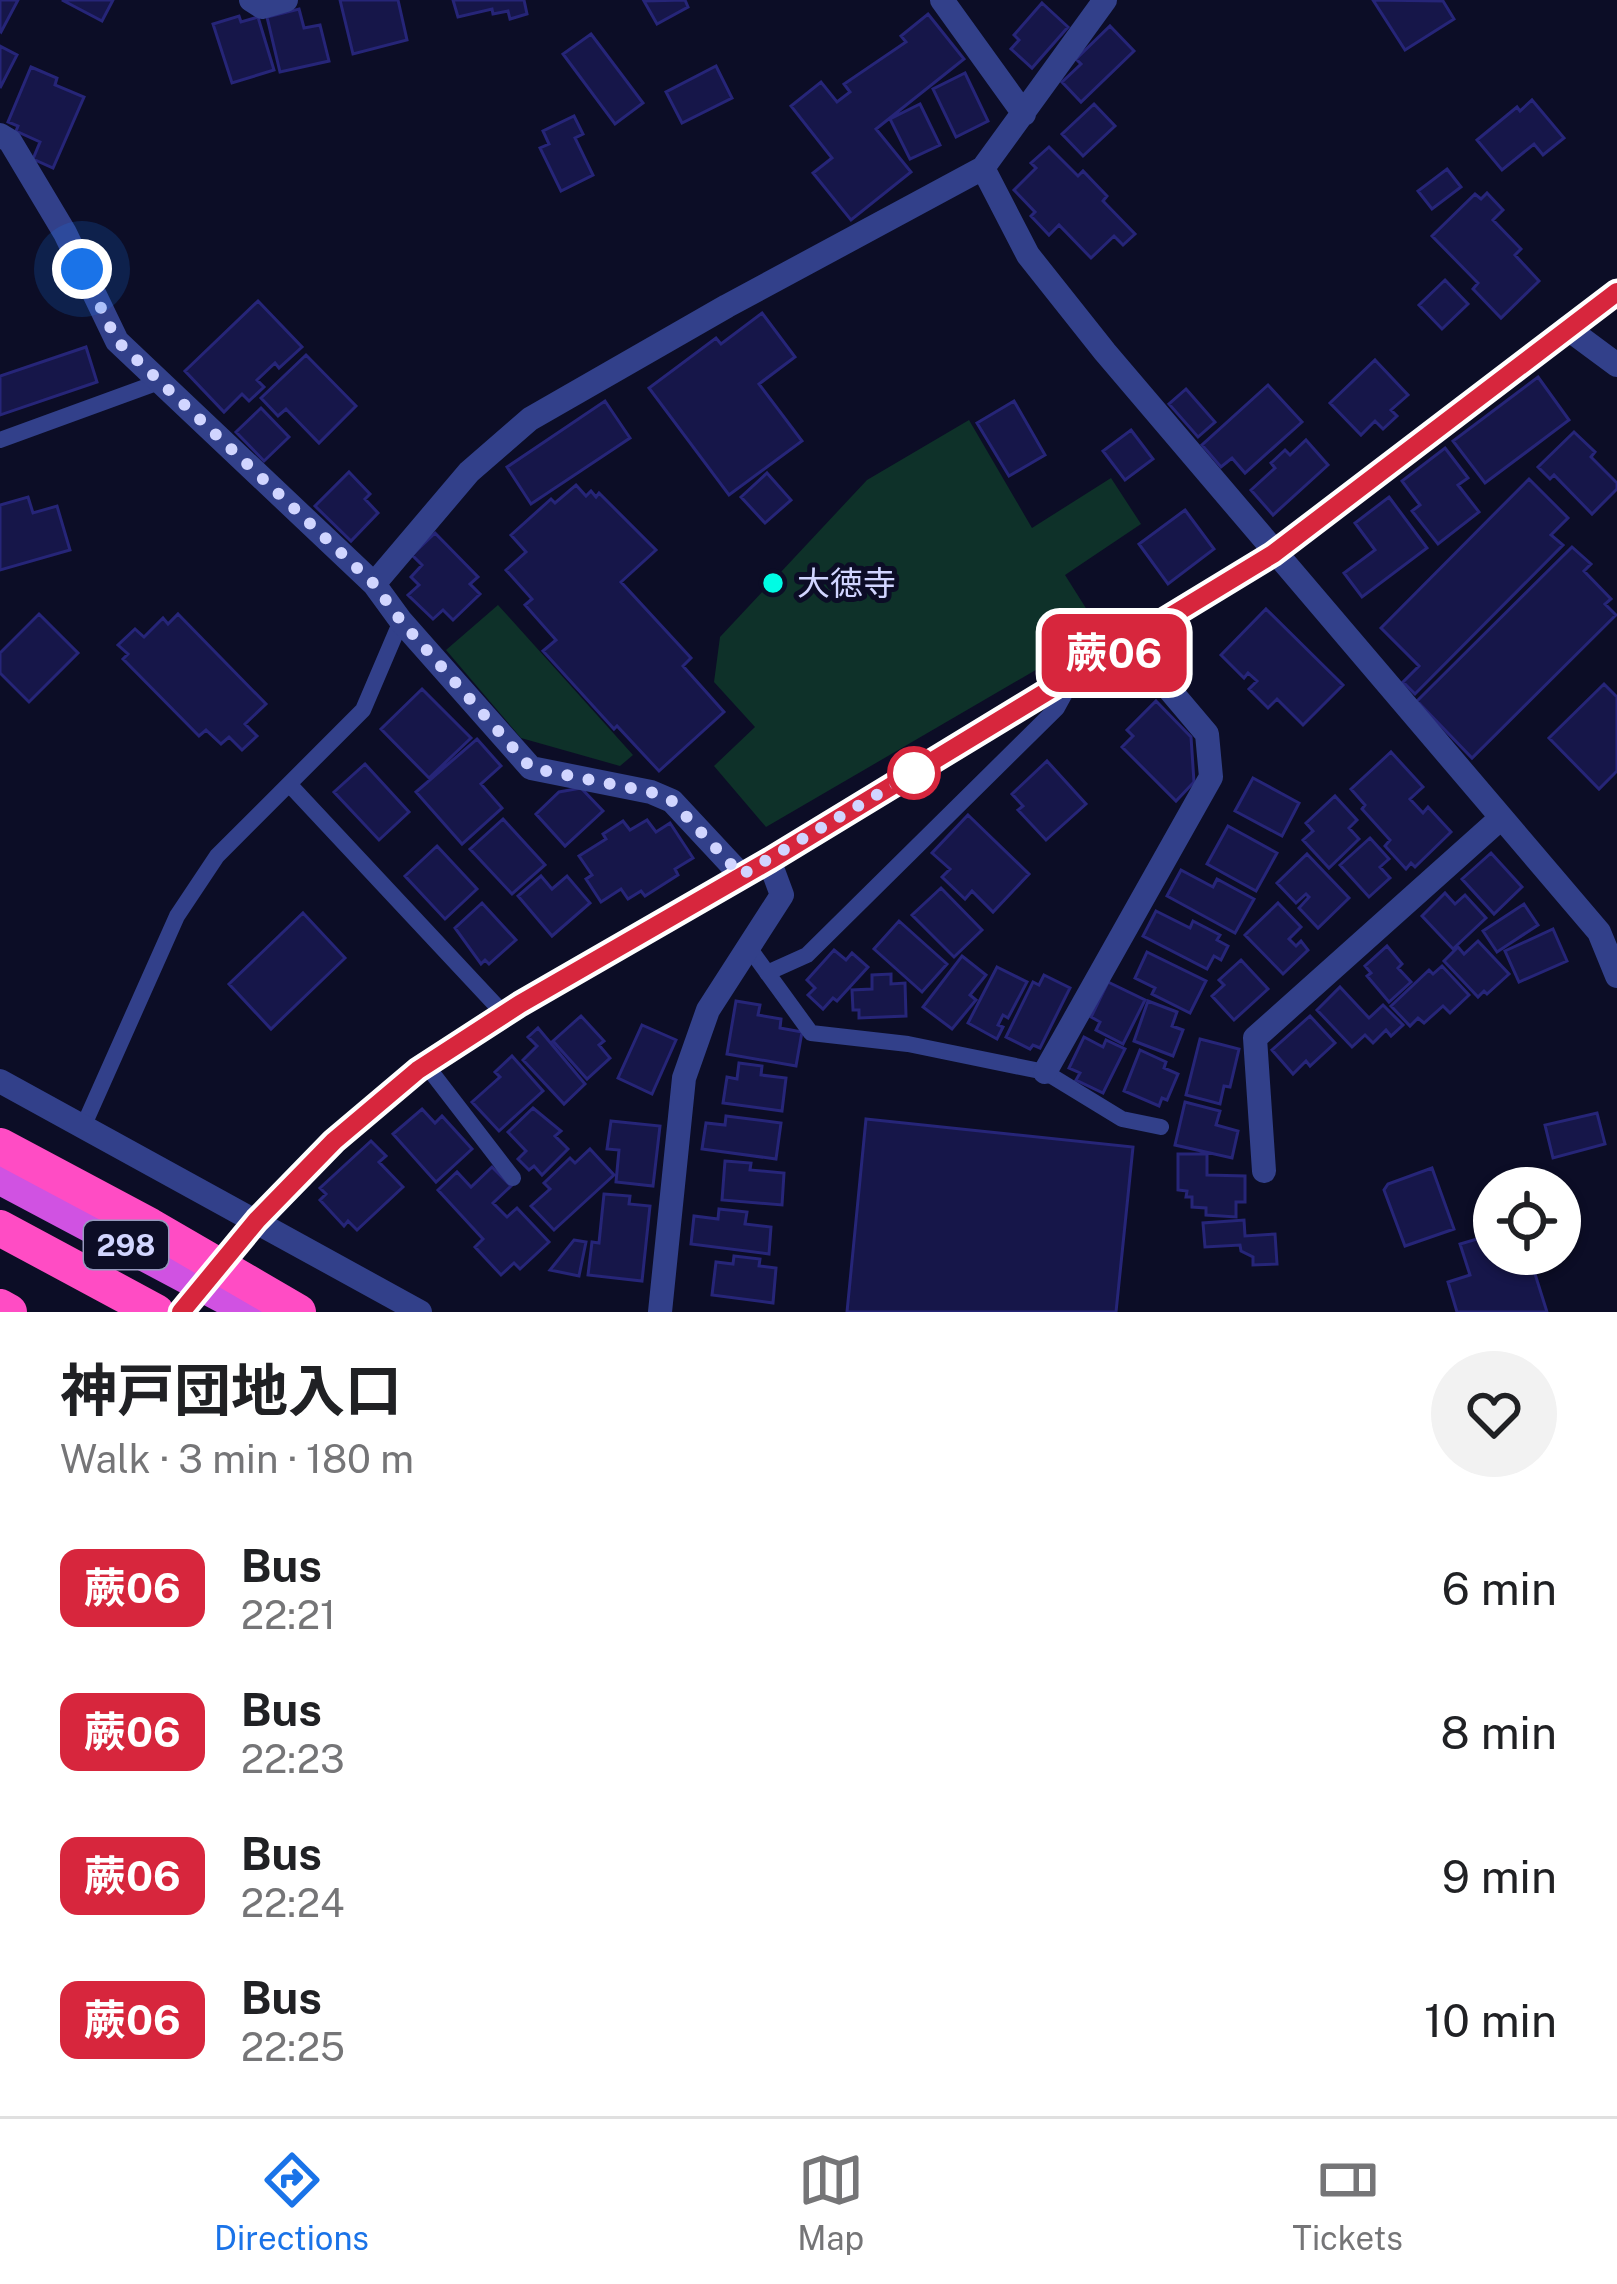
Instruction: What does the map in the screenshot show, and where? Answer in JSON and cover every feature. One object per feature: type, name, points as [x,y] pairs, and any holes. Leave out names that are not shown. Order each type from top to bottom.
[{"type":"highway","points":[[0,1146],[298,1312]]},
{"type":"highway","name":"298","points":[[0,1178],[252,1312]]},
{"type":"highway","points":[[0,1228],[156,1312]]},
{"type":"highway","points":[[0,1307],[9,1312]]},
{"type":"street","points":[[251,0],[262,8],[286,0]]},
{"type":"street","points":[[943,0],[1024,114]]},
{"type":"street","points":[[374,584],[469,472],[530,419],[983,168],[1106,0]]},
{"type":"street","points":[[0,135],[10,141],[64,233],[117,341],[374,584],[531,768],[651,792],[672,801],[741,875]]},
{"type":"street","points":[[983,168],[1028,255],[1273,554],[1501,818],[1608,929],[1617,976]]},
{"type":"street","points":[[181,1312],[257,1220],[334,1141],[425,1065],[1273,554],[1617,292]]},
{"type":"street","points":[[1567,328],[1617,365]]},
{"type":"street","points":[[1045,1072],[1211,777],[1207,734],[1130,644]]},
{"type":"street","points":[[1264,1172],[1256,1038],[1501,818]]},
{"type":"street","points":[[660,1312],[683,1078],[708,1010],[751,950],[782,895],[770,860]]},
{"type":"street","points":[[0,1081],[420,1312]]},
{"type":"lane","points":[[0,440],[159,382]]},
{"type":"lane","points":[[82,1127],[176,916],[217,856],[363,710],[401,621]]},
{"type":"lane","points":[[767,973],[807,956],[1057,708],[1074,676]]},
{"type":"lane","points":[[289,784],[504,1014]]},
{"type":"lane","points":[[751,950],[811,1033],[908,1043],[1045,1072],[1122,1119],[1161,1127]]},
{"type":"lane","points":[[425,1065],[513,1178]]},
{"type":"green space","points":[[969,420],[1032,528],[1111,478],[1141,524],[1065,575],[1101,632],[766,827],[714,766],[755,727],[714,682],[720,637],[867,480]]},
{"type":"green space","points":[[498,605],[633,755],[620,766],[521,738],[446,650]]},
{"type":"building","points":[[0,0],[18,0],[1,32],[0,31]]},
{"type":"building","points":[[62,0],[113,0],[102,21]]},
{"type":"building","points":[[340,0],[398,0],[407,40],[353,54]]},
{"type":"building","points":[[453,0],[524,0],[527,14],[510,19],[508,11],[493,14],[492,9],[458,17]]},
{"type":"building","points":[[685,0],[688,7],[657,24],[644,1]]},
{"type":"building","points":[[1373,0],[1443,1],[1454,19],[1405,50]]},
{"type":"building","points":[[1042,3],[1068,27],[1032,68],[1011,49],[1019,40],[1014,35]]},
{"type":"building","points":[[299,9],[304,28],[320,25],[329,61],[280,72],[267,17]]},
{"type":"building","points":[[928,14],[964,59],[876,129],[911,172],[851,220],[813,173],[832,158],[791,106],[821,82],[837,102],[850,92],[844,84],[906,42],[901,36]]},
{"type":"building","points":[[239,16],[241,22],[258,17],[274,70],[232,83],[213,24]]},
{"type":"building","points":[[1110,26],[1134,51],[1081,102],[1062,82],[1081,64],[1076,59]]},
{"type":"building","points":[[591,34],[643,103],[615,124],[563,54]]},
{"type":"building","points":[[0,46],[17,55],[0,88]]},
{"type":"building","points":[[716,66],[732,98],[682,123],[666,92]]},
{"type":"building","points":[[31,67],[57,78],[55,85],[84,97],[53,168],[33,159],[40,142],[8,122]]},
{"type":"building","points":[[965,73],[988,121],[956,137],[933,89]]},
{"type":"building","points":[[1532,100],[1564,138],[1543,155],[1534,144],[1502,170],[1477,140]]},
{"type":"building","points":[[920,104],[940,145],[910,159],[890,119]]},
{"type":"building","points":[[1094,104],[1115,126],[1083,156],[1062,134]]},
{"type":"building","points":[[574,116],[583,134],[575,138],[593,175],[561,191],[540,148],[549,144],[543,131]]},
{"type":"building","points":[[1049,147],[1078,176],[1083,171],[1107,196],[1103,201],[1135,234],[1123,245],[1114,236],[1091,258],[1059,225],[1049,235],[1031,216],[1035,212],[1014,190],[1036,168],[1031,163]]},
{"type":"building","points":[[1447,169],[1461,187],[1432,209],[1418,191]]},
{"type":"building","points":[[1487,193],[1503,210],[1493,220],[1521,249],[1515,255],[1539,281],[1501,318],[1473,289],[1478,283],[1432,236],[1475,194],[1481,199]]},
{"type":"building","points":[[1445,280],[1468,304],[1442,329],[1419,305]]},
{"type":"building","points":[[258,301],[302,347],[257,380],[264,387],[249,401],[242,394],[224,412],[185,371]]},
{"type":"building","points":[[762,313],[795,357],[759,384],[802,441],[729,495],[649,388],[716,338],[721,344]]},
{"type":"building","points":[[86,347],[97,382],[0,415],[0,376]]},
{"type":"building","points":[[306,355],[356,406],[319,443],[286,409],[278,416],[261,398]]},
{"type":"building","points":[[1375,360],[1408,395],[1391,410],[1397,416],[1383,429],[1375,421],[1361,435],[1330,403]]},
{"type":"building","points":[[1538,377],[1569,420],[1485,483],[1453,441]]},
{"type":"building","points":[[1268,385],[1302,422],[1245,473],[1232,458],[1221,467],[1202,445]]},
{"type":"building","points":[[1186,389],[1215,422],[1198,437],[1169,404]]},
{"type":"building","points":[[605,401],[630,438],[531,504],[507,467]]},
{"type":"building","points":[[1014,401],[1045,455],[1009,476],[977,423]]},
{"type":"building","points":[[261,408],[289,437],[264,461],[236,432]]},
{"type":"building","points":[[1131,430],[1153,459],[1125,480],[1103,451]]},
{"type":"building","points":[[1574,432],[1617,483],[1617,489],[1592,514],[1554,475],[1550,479],[1538,467]]},
{"type":"building","points":[[1306,440],[1328,465],[1273,515],[1251,490],[1275,468],[1271,463],[1285,450],[1290,455]]},
{"type":"building","points":[[1445,448],[1468,478],[1458,485],[1479,512],[1438,544],[1412,511],[1420,505],[1402,481]]},
{"type":"building","points":[[349,472],[370,494],[365,499],[378,513],[351,541],[315,506]]},
{"type":"building","points":[[767,473],[791,500],[765,523],[741,497]]},
{"type":"building","points":[[1529,479],[1568,518],[1551,535],[1563,545],[1415,694],[1403,682],[1419,666],[1381,628]]},
{"type":"building","points":[[576,485],[586,496],[591,491],[596,497],[599,493],[656,550],[621,582],[691,658],[683,666],[724,712],[659,771],[543,651],[556,640],[525,605],[532,599],[506,570],[526,552],[511,535],[551,499],[555,503]]},
{"type":"building","points":[[28,497],[33,513],[57,506],[70,550],[0,570],[0,505]]},
{"type":"building","points":[[1389,497],[1427,548],[1362,597],[1344,573],[1375,550],[1355,523]]},
{"type":"building","points":[[1185,510],[1214,549],[1168,584],[1139,544]]},
{"type":"building","points":[[435,533],[478,577],[470,584],[480,594],[453,620],[443,610],[433,619],[408,595],[419,585],[411,577],[422,565],[412,555]]},
{"type":"building","points":[[1572,547],[1591,564],[1584,571],[1611,599],[1605,604],[1616,615],[1472,758],[1417,701]]},
{"type":"building","points":[[1266,609],[1343,685],[1303,725],[1277,699],[1268,708],[1249,689],[1257,681],[1248,673],[1244,678],[1221,655]]},
{"type":"building","points":[[39,614],[78,653],[29,702],[0,673],[0,653]]},
{"type":"building","points":[[178,614],[266,704],[245,724],[257,736],[242,750],[229,737],[221,744],[206,730],[199,736],[123,659],[128,654],[118,645],[135,629],[144,637],[163,618],[168,624]]},
{"type":"building","points":[[1604,684],[1617,697],[1617,771],[1599,789],[1549,738]]},
{"type":"building","points":[[422,689],[471,738],[429,778],[381,729]]},
{"type":"building","points":[[1156,701],[1191,737],[1194,782],[1176,801],[1122,747],[1133,736],[1127,730]]},
{"type":"building","points":[[477,739],[501,766],[481,784],[502,808],[462,844],[416,792]]},
{"type":"building","points":[[1391,752],[1423,787],[1410,799],[1423,813],[1428,807],[1451,832],[1415,867],[1411,863],[1406,869],[1385,846],[1390,840],[1351,789]]},
{"type":"building","points":[[1047,761],[1086,804],[1046,840],[1018,810],[1023,806],[1012,794]]},
{"type":"building","points":[[365,764],[409,812],[379,840],[334,792]]},
{"type":"building","points":[[1253,778],[1299,803],[1282,836],[1235,811]]},
{"type":"building","points":[[581,788],[603,811],[565,846],[536,814],[559,792]]},
{"type":"building","points":[[1335,796],[1357,820],[1349,828],[1359,839],[1329,868],[1303,840],[1313,831],[1306,823]]},
{"type":"building","points":[[968,815],[1029,874],[993,912],[972,891],[965,899],[942,877],[950,869],[932,853]]},
{"type":"building","points":[[503,819],[545,865],[512,894],[470,849]]},
{"type":"building","points":[[647,820],[656,832],[670,823],[693,858],[675,869],[678,875],[645,896],[641,891],[628,899],[621,889],[601,902],[586,879],[592,875],[579,856],[623,821],[630,830]]},
{"type":"building","points":[[1228,826],[1277,853],[1256,891],[1207,864]]},
{"type":"building","points":[[1370,838],[1389,859],[1380,867],[1390,878],[1369,897],[1340,865]]},
{"type":"building","points":[[437,846],[477,889],[445,919],[405,876]]},
{"type":"building","points":[[1491,853],[1522,887],[1494,914],[1462,879]]},
{"type":"building","points":[[1307,854],[1349,898],[1318,928],[1299,908],[1309,897],[1306,894],[1296,903],[1277,883]]},
{"type":"building","points":[[1181,870],[1213,887],[1217,879],[1254,899],[1235,933],[1167,896]]},
{"type":"building","points":[[541,876],[552,889],[567,876],[590,903],[552,936],[518,896]]},
{"type":"building","points":[[941,888],[982,930],[954,957],[912,915]]},
{"type":"building","points":[[1445,893],[1455,904],[1465,895],[1486,918],[1453,949],[1422,916]]},
{"type":"building","points":[[482,903],[516,940],[489,964],[485,960],[481,964],[455,928]]},
{"type":"building","points":[[1278,903],[1301,927],[1289,939],[1296,946],[1301,941],[1308,950],[1283,974],[1245,935]]},
{"type":"building","points":[[1524,904],[1538,925],[1497,952],[1483,931]]},
{"type":"building","points":[[1156,911],[1190,928],[1193,921],[1220,935],[1217,940],[1228,946],[1221,960],[1214,956],[1207,969],[1143,936]]},
{"type":"building","points":[[303,913],[345,958],[271,1029],[229,984]]},
{"type":"building","points":[[899,921],[947,964],[922,992],[874,949]]},
{"type":"building","points":[[1553,929],[1567,961],[1519,982],[1505,951]]},
{"type":"building","points":[[1478,941],[1509,974],[1478,997],[1444,961],[1458,947],[1464,954]]},
{"type":"building","points":[[1387,946],[1411,982],[1389,1002],[1367,976],[1371,973],[1365,966]]},
{"type":"building","points":[[834,950],[846,960],[852,953],[868,967],[837,1001],[833,998],[823,1009],[808,995],[815,988],[807,980]]},
{"type":"building","points":[[1147,952],[1206,981],[1190,1013],[1152,994],[1155,988],[1135,978]]},
{"type":"building","points":[[962,956],[986,975],[970,995],[976,1000],[952,1029],[923,1007]]},
{"type":"building","points":[[1241,960],[1268,989],[1234,1020],[1212,996],[1224,985],[1219,980]]},
{"type":"building","points":[[1442,966],[1469,995],[1450,1013],[1443,1006],[1424,1023],[1418,1018],[1410,1026],[1391,1006],[1429,970],[1433,974]]},
{"type":"building","points":[[997,967],[1027,982],[1008,1018],[1003,1015],[997,1039],[968,1023]]},
{"type":"building","points":[[891,974],[891,984],[905,983],[906,1016],[859,1018],[859,1010],[853,1010],[852,990],[872,989],[872,975]]},
{"type":"building","points":[[1044,975],[1070,988],[1040,1048],[1033,1045],[1030,1049],[1006,1037],[1033,982],[1039,985]]},
{"type":"building","points":[[1108,982],[1145,1000],[1123,1044],[1096,1030],[1100,1022],[1091,1017]]},
{"type":"building","points":[[1340,987],[1369,1018],[1383,1005],[1403,1025],[1391,1036],[1386,1030],[1373,1043],[1365,1035],[1352,1047],[1317,1010]]},
{"type":"building","points":[[736,1001],[760,1005],[758,1015],[781,1019],[780,1028],[802,1032],[796,1066],[727,1054]]},
{"type":"building","points":[[1148,1001],[1177,1012],[1172,1026],[1183,1030],[1173,1056],[1134,1041]]},
{"type":"building","points":[[581,1016],[604,1041],[599,1045],[610,1058],[587,1079],[553,1041]]},
{"type":"building","points":[[1310,1016],[1335,1043],[1310,1066],[1306,1061],[1293,1074],[1272,1050]]},
{"type":"building","points":[[642,1025],[676,1040],[652,1094],[618,1078]]},
{"type":"building","points":[[538,1028],[585,1084],[564,1104],[523,1060],[537,1046],[528,1037]]},
{"type":"building","points":[[1084,1037],[1103,1047],[1106,1040],[1125,1049],[1103,1093],[1076,1080],[1080,1073],[1069,1068]]},
{"type":"building","points":[[1200,1039],[1239,1049],[1230,1087],[1224,1086],[1220,1104],[1186,1095]]},
{"type":"building","points":[[1140,1050],[1166,1062],[1164,1068],[1178,1074],[1167,1100],[1162,1098],[1159,1106],[1124,1091]]},
{"type":"building","points":[[512,1056],[543,1091],[499,1131],[472,1102],[500,1077],[495,1072]]},
{"type":"building","points":[[739,1063],[762,1066],[761,1075],[786,1078],[782,1111],[723,1103],[727,1077],[737,1079]]},
{"type":"building","points":[[1185,1102],[1220,1111],[1216,1125],[1238,1131],[1232,1158],[1175,1145]]},
{"type":"building","points":[[533,1108],[561,1131],[555,1136],[568,1149],[542,1175],[518,1159],[526,1151],[508,1132]]},
{"type":"building","points":[[422,1109],[435,1123],[442,1116],[472,1149],[436,1182],[393,1134]]},
{"type":"building","points":[[1597,1113],[1605,1144],[1553,1158],[1545,1125]]},
{"type":"building","points":[[726,1116],[781,1123],[776,1159],[702,1149],[706,1123],[725,1125]]},
{"type":"building","points":[[866,1119],[1133,1147],[1116,1312],[847,1312]]},
{"type":"building","points":[[611,1121],[660,1126],[653,1186],[616,1182],[619,1150],[607,1149]]},
{"type":"building","points":[[371,1141],[386,1156],[379,1162],[403,1187],[357,1230],[348,1221],[344,1226],[320,1200],[326,1194],[320,1188]]},
{"type":"building","points":[[590,1149],[614,1175],[554,1230],[531,1206],[550,1189],[544,1183],[570,1158],[575,1163]]},
{"type":"building","points":[[1178,1154],[1207,1154],[1207,1175],[1245,1176],[1245,1202],[1236,1202],[1236,1217],[1206,1215],[1206,1208],[1192,1207],[1192,1197],[1178,1190]]},
{"type":"building","points":[[725,1161],[751,1163],[750,1170],[784,1173],[782,1205],[722,1200]]},
{"type":"building","points":[[492,1167],[511,1186],[493,1203],[507,1217],[517,1208],[549,1242],[520,1269],[514,1263],[501,1275],[475,1247],[483,1239],[438,1190],[457,1172],[471,1187]]},
{"type":"building","points":[[1432,1168],[1454,1229],[1405,1246],[1384,1190],[1388,1184]]},
{"type":"building","points":[[604,1194],[630,1196],[629,1204],[650,1206],[642,1281],[588,1275],[592,1242],[599,1243]]},
{"type":"building","points":[[719,1209],[747,1212],[745,1224],[771,1227],[769,1254],[691,1244],[694,1216],[718,1219]]},
{"type":"building","points":[[1244,1220],[1245,1236],[1275,1234],[1277,1264],[1253,1265],[1253,1257],[1241,1251],[1240,1245],[1205,1247],[1203,1223]]},
{"type":"building","points":[[574,1240],[586,1242],[579,1276],[550,1270]]},
{"type":"building","points":[[1473,1240],[1473,1275],[1535,1275],[1547,1312],[1457,1312],[1448,1282],[1470,1275],[1460,1244]]},
{"type":"building","points":[[734,1256],[760,1259],[759,1266],[776,1268],[773,1303],[712,1295],[716,1262],[733,1264]]},
{"type":"bus line","name":"蕨06","points":[[181,1312],[257,1220],[334,1141],[418,1070],[520,1004],[770,860],[1273,554],[1617,292]]},
{"type":"place","name":"大徳寺","points":[[773,583]]},
{"type":"route","points":[[82,269],[117,341],[374,584],[531,768],[651,792],[672,801],[741,875],[922,768],[914,773]]}]
